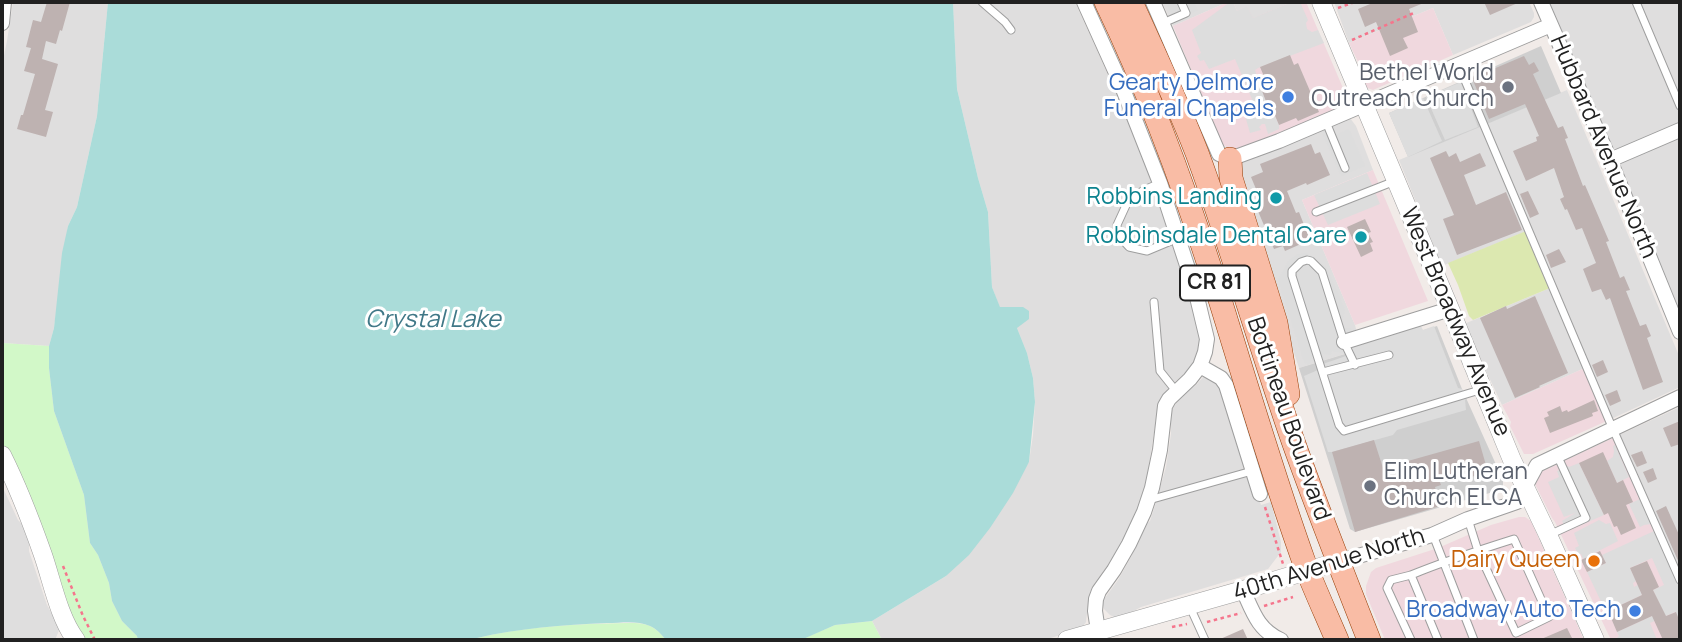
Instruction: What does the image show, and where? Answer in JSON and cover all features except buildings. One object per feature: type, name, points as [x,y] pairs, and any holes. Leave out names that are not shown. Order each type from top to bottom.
[{"type":"main road","name":"Bottineau Boulevard","points":[[1106,2],[1142,82],[1194,221],[1270,461],[1308,571],[1337,640]]},
{"type":"main road","name":"Bottineau Boulevard","points":[[1131,2],[1197,154],[1294,443],[1337,562],[1369,640]]},
{"type":"main road","points":[[1230,159],[1231,178],[1276,323],[1294,443]]},
{"type":"street","points":[[2,23],[4,2]]},
{"type":"street","points":[[1084,2],[1121,84],[1160,183],[1206,328],[1207,339],[1200,366],[1165,406],[1160,450],[1148,500],[1129,544],[1096,599],[1098,631]]},
{"type":"street","points":[[1153,2],[1219,154],[1230,159],[1551,25]]},
{"type":"street","name":"West Broadway Avenue","points":[[1321,2],[1512,460],[1595,640]]},
{"type":"street","name":"Hubbard Avenue North","points":[[1541,2],[1610,160],[1680,332]]},
{"type":"street","points":[[1610,160],[1680,130]]},
{"type":"street","points":[[1344,342],[1450,309]]},
{"type":"street","points":[[1200,366],[1221,378],[1226,385],[1260,494]]},
{"type":"street","name":"40th Avenue North","points":[[1067,640],[1432,535],[1517,502],[1537,465],[1680,397]]},
{"type":"street","points":[[2,455],[14,479],[72,639]]},
{"type":"street","points":[[1243,590],[1259,624],[1281,640]]},
{"type":"lane","points":[[982,2],[1011,30]]},
{"type":"lane","points":[[1163,23],[1186,13],[1181,2]]},
{"type":"lane","points":[[1636,2],[1680,106]]},
{"type":"lane","points":[[1458,64],[1680,580]]},
{"type":"lane","points":[[1325,121],[1345,168]]},
{"type":"lane","points":[[1316,212],[1396,180]]},
{"type":"lane","points":[[1160,183],[1128,201],[1117,225],[1117,234],[1129,247],[1147,251],[1178,237]]},
{"type":"lane","points":[[1355,365],[1344,342],[1322,272],[1311,261],[1301,262],[1292,271],[1292,276],[1339,425],[1344,431],[1483,389]]},
{"type":"lane","points":[[1154,302],[1160,371],[1176,391]]},
{"type":"lane","points":[[1323,372],[1389,355]]},
{"type":"lane","points":[[1548,535],[1586,519],[1557,455]]},
{"type":"lane","points":[[1148,500],[1253,470]]},
{"type":"lane","points":[[1410,640],[1387,588],[1391,580],[1411,575],[1443,562],[1478,551],[1514,539],[1549,617],[1516,634],[1478,551],[1468,519]]},
{"type":"lane","points":[[1432,535],[1474,640]]},
{"type":"lane","points":[[1411,575],[1438,640]]},
{"type":"lane","points":[[1189,606],[1205,640]]},
{"type":"path","points":[[1338,9],[1355,2]]},
{"type":"path","points":[[1352,40],[1416,12]]},
{"type":"path","points":[[1260,494],[1278,548]]},
{"type":"path","points":[[1171,627],[1197,624],[1293,597]]},
{"type":"path","points":[[598,640],[605,640]]},
{"type":"shaded area","points":[[13,2],[108,2],[97,116],[77,207],[68,226],[54,328],[49,346],[2,343],[2,65]]},
{"type":"shaded area","points":[[953,2],[1075,2],[1125,112],[1168,225],[1202,330],[1199,358],[1164,395],[1158,407],[1139,511],[1118,551],[1092,587],[1086,622],[1082,628],[1044,640],[882,640],[872,621],[946,576],[1029,462],[1033,435],[1033,378],[1017,328],[1023,307],[1000,308],[992,287],[988,212],[957,89]]},
{"type":"shaded area","points":[[1162,2],[1228,2],[1173,26]]},
{"type":"shaded area","points":[[1166,2],[1194,2],[1198,10],[1175,22]]},
{"type":"shaded area","points":[[1233,2],[1292,2],[1253,19],[1237,11]]},
{"type":"shaded area","points":[[1233,2],[1237,11],[1247,6],[1253,18],[1292,2],[1306,2],[1343,88],[1350,95],[1348,104],[1238,150],[1222,144],[1173,26]]},
{"type":"shaded area","points":[[1233,2],[1237,11],[1247,6],[1253,18],[1292,2],[1300,2],[1308,20],[1307,29],[1312,32],[1318,30],[1324,43],[1255,70],[1270,111],[1273,111],[1279,125],[1279,129],[1268,134],[1265,124],[1259,127],[1261,130],[1250,133],[1246,119],[1252,99],[1235,59],[1209,69],[1204,60],[1200,61],[1197,56],[1201,53],[1192,30]]},
{"type":"shaded area","points":[[1334,2],[1529,2],[1534,17],[1531,22],[1453,55],[1433,8],[1349,43]]},
{"type":"shaded area","points":[[1549,2],[1680,2],[1680,123],[1621,149],[1611,148]]},
{"type":"shaded area","points":[[1433,8],[1453,55],[1373,90],[1365,87],[1361,78],[1362,70],[1349,43]]},
{"type":"shaded area","name":"Bethel World Outreach Church","points":[[1541,46],[1561,93],[1408,157],[1389,113]]},
{"type":"shaded area","points":[[1461,82],[1478,127],[1445,140],[1426,97]]},
{"type":"shaded area","points":[[1567,90],[1680,358],[1680,387],[1609,420],[1587,367],[1502,405],[1464,324],[1550,288],[1529,230],[1442,266],[1399,160]]},
{"type":"shaded area","points":[[1423,98],[1442,141],[1408,157],[1389,113]]},
{"type":"shaded area","points":[[1350,118],[1356,126],[1373,170],[1302,200],[1355,325],[1361,349],[1299,368],[1235,175],[1238,166],[1244,161]]},
{"type":"shaded area","points":[[1332,126],[1337,134],[1349,129],[1365,166],[1341,176],[1321,130]]},
{"type":"shaded area","points":[[1680,135],[1680,312],[1620,166],[1621,162]]},
{"type":"shaded area","points":[[1373,170],[1428,301],[1355,325],[1302,200]]},
{"type":"shaded area","points":[[1367,173],[1380,204],[1328,225],[1314,195]]},
{"type":"shaded area","points":[[1306,253],[1327,268],[1345,310],[1341,323],[1343,328],[1351,328],[1355,344],[1420,324],[1423,330],[1434,326],[1458,388],[1462,389],[1467,398],[1466,410],[1397,430],[1393,435],[1328,452],[1304,376],[1318,370],[1317,366],[1346,356],[1332,351],[1331,355],[1313,356],[1309,365],[1304,362],[1278,280],[1289,260],[1298,254]]},
{"type":"shaded area","name":"Elim Lutheran Church ELCA","points":[[1437,326],[1503,480],[1503,486],[1500,490],[1355,532],[1350,529],[1299,368]]},
{"type":"shaded area","points":[[1587,367],[1609,420],[1533,454],[1524,454],[1502,405]]},
{"type":"shaded area","points":[[1203,377],[1217,382],[1226,399],[1261,505],[1271,502],[1281,552],[1268,569],[1141,607],[1125,616],[1114,617],[1104,609],[1102,602],[1131,557],[1144,526],[1150,521],[1166,467],[1171,411],[1181,396]]},
{"type":"shaded area","points":[[1680,407],[1680,579],[1617,436]]},
{"type":"shaded area","points":[[1617,436],[1680,580],[1680,640],[1611,640],[1536,486],[1535,482],[1541,472]]},
{"type":"shaded area","points":[[1615,445],[1629,477],[1617,483],[1607,461],[1613,457]]},
{"type":"shaded area","points":[[1579,463],[1604,515],[1567,531],[1562,521],[1575,513],[1564,517],[1548,482],[1559,477],[1557,471]]},
{"type":"shaded area","points":[[2,486],[23,525],[47,605],[60,628],[55,640],[2,640]]},
{"type":"shaded area","points":[[1640,499],[1651,524],[1640,527],[1629,504]]},
{"type":"shaded area","points":[[1519,517],[1531,521],[1584,640],[1385,640],[1366,594],[1371,572],[1491,525]]},
{"type":"shaded area","points":[[1599,520],[1610,523],[1618,541],[1583,559],[1575,548],[1579,546],[1574,533]]},
{"type":"shaded area","points":[[1654,531],[1680,588],[1680,622],[1675,612],[1650,623],[1657,640],[1618,640],[1617,632],[1663,611],[1653,590],[1664,585],[1652,558],[1630,568],[1636,581],[1633,583],[1634,587],[1638,585],[1642,595],[1606,612],[1587,572],[1606,563],[1602,555]]},
{"type":"green space","points":[[1526,231],[1550,288],[1473,320],[1448,263]]},
{"type":"green space","points":[[2,343],[49,346],[54,411],[84,495],[90,543],[109,583],[112,601],[122,621],[138,640],[76,640],[2,455]]},
{"type":"green space","points":[[872,621],[882,640],[800,640],[835,625]]},
{"type":"green space","points":[[628,623],[650,626],[666,640],[476,640],[533,628]]},
{"type":"water","name":"Crystal Lake","points":[[108,2],[953,2],[957,89],[988,212],[992,287],[1000,307],[1023,307],[1029,311],[1029,319],[1017,328],[1027,353],[1035,402],[1029,462],[1013,493],[969,555],[946,576],[872,621],[835,625],[801,640],[666,640],[650,626],[629,622],[525,629],[476,640],[138,640],[122,621],[112,601],[109,583],[90,543],[84,495],[54,411],[49,368],[49,346],[54,328],[62,253],[68,226],[77,207],[97,116]]},
{"type":"place","name":"Bethel World Outreach Church","points":[[1508,87]]},
{"type":"place","name":"Gearty Delmore Funeral Chapels","points":[[1288,97]]},
{"type":"place","name":"Robbins Landing","points":[[1276,198]]},
{"type":"place","name":"Robbinsdale Dental Care","points":[[1361,237]]},
{"type":"place","name":"Elim Lutheran Church ELCA","points":[[1370,486]]},
{"type":"place","name":"Dairy Queen","points":[[1594,561]]},
{"type":"place","name":"Broadway Auto Tech","points":[[1635,611]]}]
